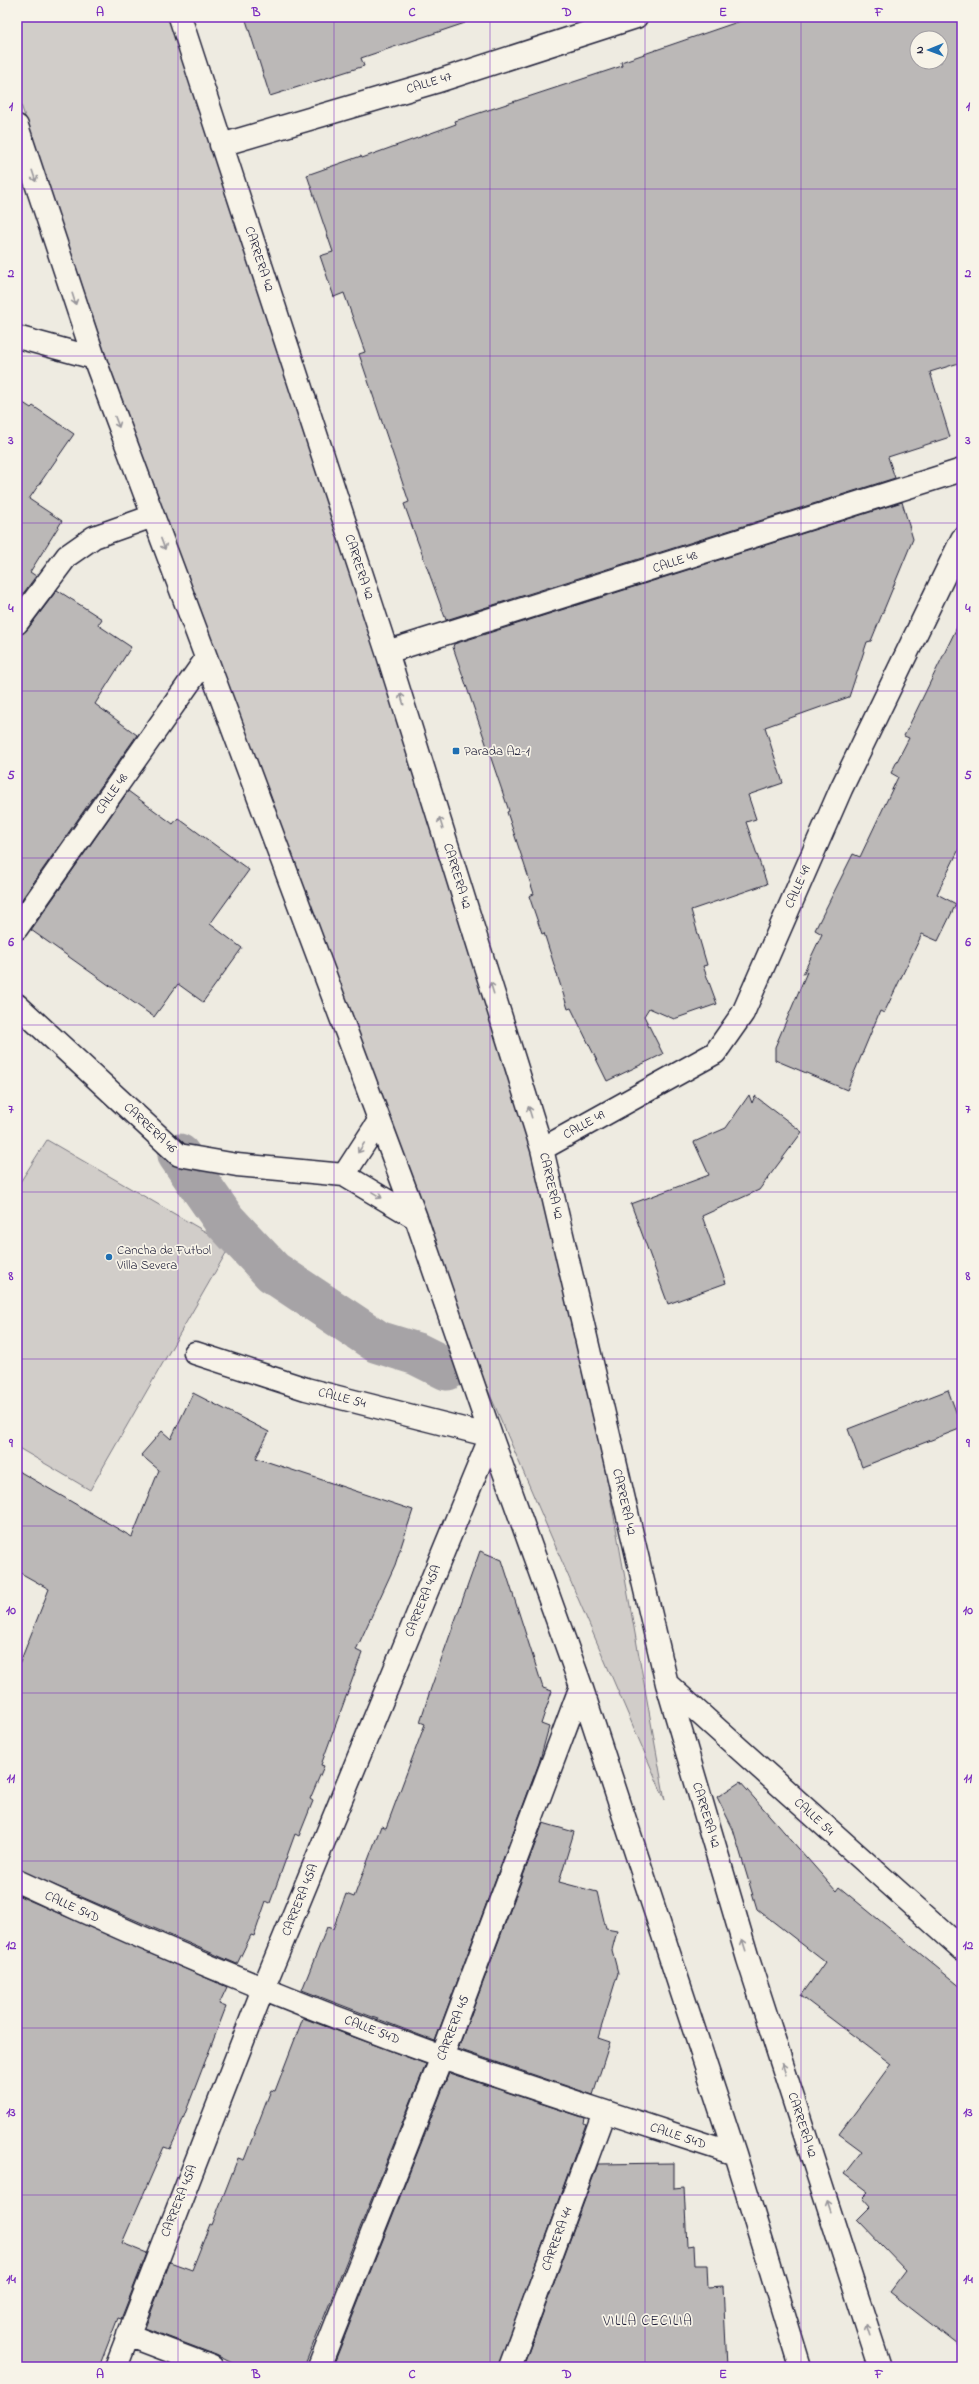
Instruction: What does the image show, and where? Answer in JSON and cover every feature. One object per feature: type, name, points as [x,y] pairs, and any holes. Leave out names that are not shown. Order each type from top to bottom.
[{"type":"street","name":"CARRERA 42","points":[[180,17],[387,652],[542,1149],[667,1684],[748,1959],[880,2367]]},
{"type":"street","name":"CALLE 47","points":[[221,145],[435,82],[636,17]]},
{"type":"street","points":[[17,126],[94,358],[378,1121],[416,1218],[491,1436],[581,1686],[735,2154],[800,2367]]},
{"type":"street","points":[[17,337],[94,358]]},
{"type":"street","name":"CALLE 48","points":[[387,652],[962,470]]},
{"type":"street","points":[[17,623],[67,556],[94,537],[153,516]]},
{"type":"street","name":"CALLE 49","points":[[542,1149],[715,1053],[739,1018],[841,789],[962,539]]},
{"type":"street","name":"CALLE 48","points":[[17,928],[206,659]]},
{"type":"street","name":"CARRERA 46","points":[[17,1005],[180,1155],[237,1165],[344,1175],[416,1218]]},
{"type":"street","points":[[344,1175],[378,1121]]},
{"type":"street","name":"CALLE 54","points":[[194,1353],[306,1389],[491,1436]]},
{"type":"street","name":"CARRERA 45A","points":[[116,2367],[263,1989],[491,1436]]},
{"type":"street","name":"CALLE 54","points":[[667,1684],[962,1949]]},
{"type":"street","name":"CARRERA 45","points":[[319,2367],[442,2057],[581,1686]]},
{"type":"street","name":"CALLE 54D","points":[[17,1882],[78,1910],[263,1989],[442,2057],[604,2112],[735,2154]]},
{"type":"street","name":"CARRERA 44","points":[[510,2367],[604,2112]]},
{"type":"street","points":[[128,2334],[212,2367]]},
{"type":"shaded area","points":[[17,17],[178,17],[542,1149],[598,1428],[665,1800],[491,1397],[408,1200],[227,714],[17,93]]},
{"type":"shaded area","points":[[47,1140],[230,1246],[90,1490],[17,1447],[17,1187]]},
{"type":"building","points":[[245,17],[464,17],[465,23],[361,58],[364,66],[270,96]]},
{"type":"building","points":[[752,17],[962,17],[962,362],[930,372],[950,437],[888,457],[895,478],[446,620],[404,504],[409,502],[359,354],[365,352],[344,293],[334,297],[320,256],[333,252],[307,175],[361,156],[362,158],[456,124],[455,121],[622,66],[621,62]]},
{"type":"building","points":[[17,399],[31,408],[33,406],[74,434],[29,499],[62,521],[30,572],[36,576],[17,602]]},
{"type":"building","points":[[902,502],[913,539],[871,641],[867,642],[849,697],[765,727],[783,783],[748,795],[756,819],[746,822],[767,884],[691,910],[707,965],[703,966],[717,1004],[674,1019],[649,1008],[644,1016],[663,1054],[607,1081],[571,1008],[568,1009],[544,933],[542,934],[529,896],[534,894],[507,812],[509,811],[453,647],[454,644]]},
{"type":"building","points":[[57,590],[102,619],[98,625],[131,647],[95,704],[137,735],[17,906],[17,635],[27,630]]},
{"type":"building","points":[[962,617],[962,843],[937,894],[956,904],[938,941],[922,934],[884,1013],[880,1011],[847,1090],[775,1060],[775,1047],[807,972],[803,974],[822,934],[815,930],[853,854],[860,857],[898,777],[891,773],[909,738],[904,736]]},
{"type":"building","points":[[128,791],[173,824],[178,818],[249,870],[210,924],[242,948],[203,1002],[178,984],[154,1017],[31,930]]},
{"type":"building","points":[[749,1095],[752,1103],[755,1096],[802,1132],[759,1190],[702,1216],[726,1283],[668,1304],[631,1204],[709,1175],[694,1142],[726,1128]]},
{"type":"building","points":[[948,1390],[962,1428],[862,1467],[848,1429]]},
{"type":"building","points":[[193,1393],[269,1432],[256,1458],[413,1510],[395,1565],[356,1650],[362,1653],[321,1765],[324,1766],[310,1799],[313,1801],[299,1836],[295,1834],[270,1903],[266,1901],[254,1936],[251,1935],[237,1964],[17,1869],[17,1670],[49,1589],[17,1571],[17,1470],[132,1537],[159,1470],[141,1455],[162,1431],[171,1439]]},
{"type":"building","points":[[480,1551],[502,1560],[543,1688],[552,1691],[541,1724],[549,1727],[539,1763],[435,2041],[302,1990],[327,1927],[333,1929],[346,1894],[354,1897],[381,1826],[386,1828],[425,1724],[420,1722]]},
{"type":"building","points":[[740,1782],[836,1891],[839,1887],[962,1988],[962,2348],[890,2292],[906,2271],[857,2220],[871,2206],[863,2197],[868,2192],[844,2174],[862,2151],[839,2134],[891,2064],[801,1996],[825,1962],[757,1909],[733,1829],[717,1797]]},
{"type":"building","points":[[543,1823],[574,1832],[559,1882],[597,1892],[606,1929],[617,1931],[612,1950],[618,1973],[598,2038],[610,2042],[593,2095],[458,2049]]},
{"type":"building","points":[[17,1895],[227,1987],[219,2004],[226,2007],[178,2132],[170,2149],[164,2147],[122,2243],[147,2253],[121,2319],[118,2318],[99,2367],[17,2367]]},
{"type":"building","points":[[303,2018],[426,2064],[304,2367],[240,2367],[216,2355],[145,2328],[170,2262],[192,2270],[210,2224],[212,2225],[238,2158],[244,2160],[271,2090],[275,2091]]},
{"type":"building","points":[[449,2073],[585,2118],[584,2123],[586,2124],[498,2367],[335,2367],[333,2366]]},
{"type":"building","points":[[674,2163],[674,2189],[684,2188],[687,2246],[694,2245],[695,2265],[707,2265],[708,2287],[723,2286],[727,2367],[523,2367],[598,2164]]},
{"type":"waterway","points":[[179,1155],[225,1221],[273,1272],[378,1342],[417,1354],[447,1369]]},
{"type":"place","name":"Parada A2-1","points":[[456,751]]},
{"type":"place","name":"Cancha de Futbol Villa Severa","points":[[109,1257]]},
{"type":"district","name":"VILLA CECILIA","points":[[648,2321]]}]
